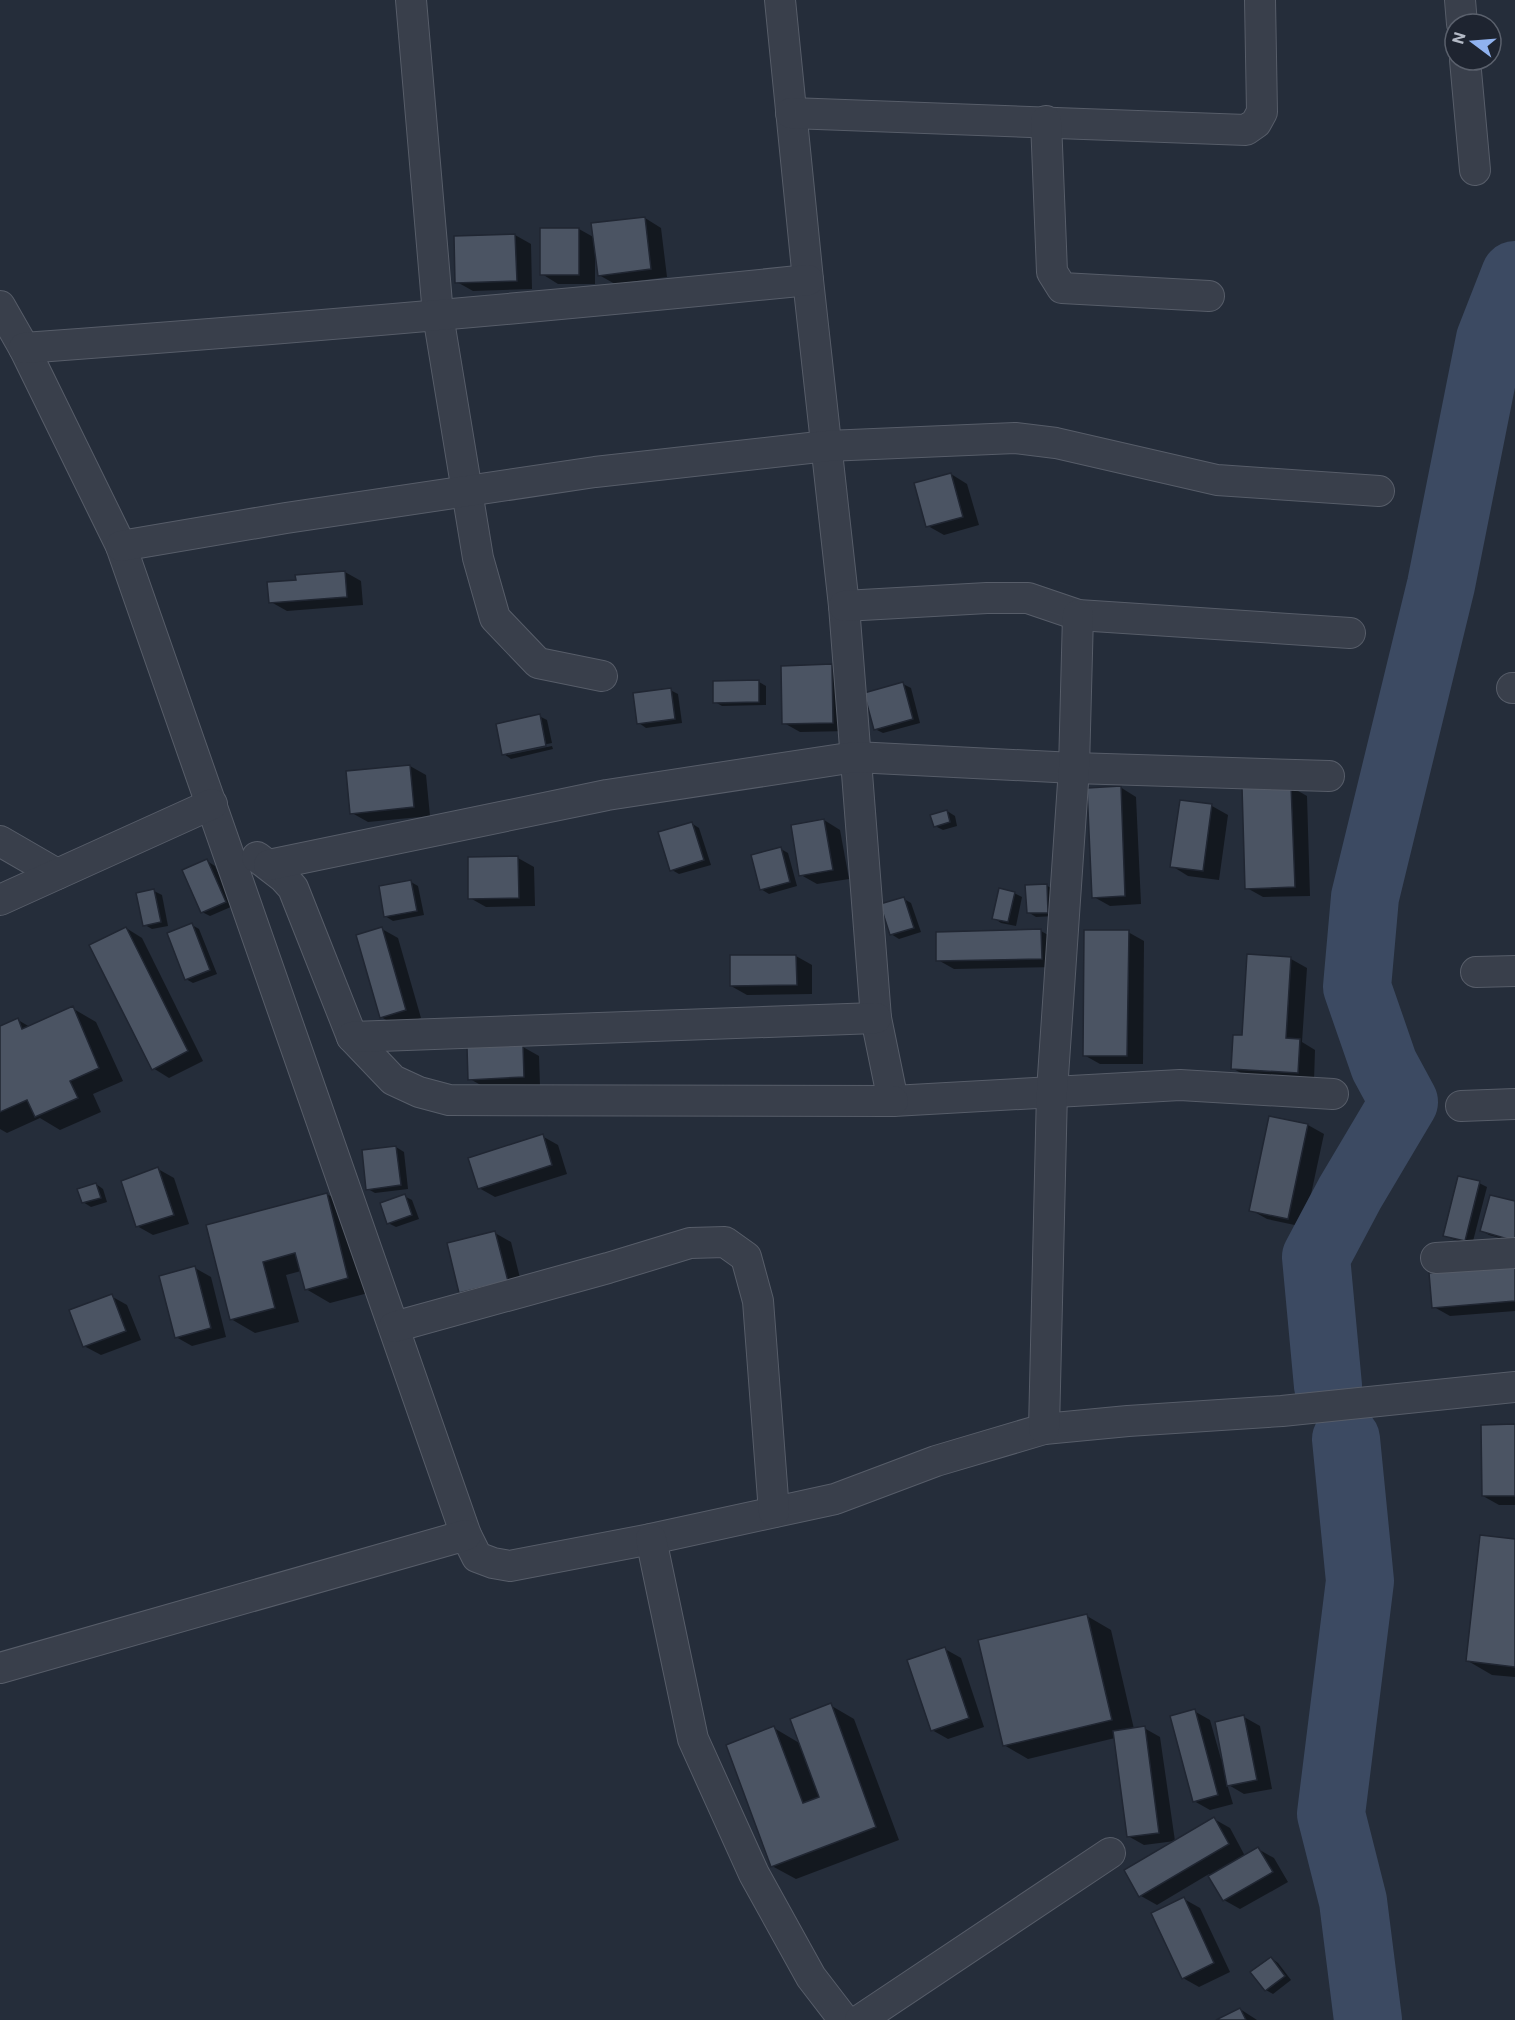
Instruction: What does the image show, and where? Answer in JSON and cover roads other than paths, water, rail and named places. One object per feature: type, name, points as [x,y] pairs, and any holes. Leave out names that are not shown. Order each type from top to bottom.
[{"type":"street","points":[[411,0],[438,315],[478,558],[495,618],[538,663],[602,676]]},
{"type":"street","points":[[780,0],[844,606],[876,1018],[893,1101]]},
{"type":"street","points":[[791,113],[1246,130],[1256,123],[1262,112],[1260,0]]},
{"type":"street","points":[[1466,72],[1475,170]]},
{"type":"street","points":[[1046,121],[1052,272],[1062,288],[1209,297]]},
{"type":"street","points":[[24,348],[601,302],[808,280]]},
{"type":"street","points":[[0,306],[24,348],[121,546],[466,1535],[477,1557],[510,1566],[651,1539],[835,1499],[936,1461],[1044,1429],[1282,1411],[1515,1387]]},
{"type":"street","points":[[121,546],[286,518],[595,471],[827,446],[1015,438],[1056,443],[1217,480],[1380,491]]},
{"type":"street","points":[[844,606],[1028,598],[1078,615],[1350,633]]},
{"type":"street","points":[[1044,1429],[1052,1091],[1074,768],[1078,615]]},
{"type":"street","points":[[269,865],[607,795],[855,757],[1074,768],[1329,776]]},
{"type":"street","points":[[0,900],[212,804]]},
{"type":"street","points":[[222,835],[269,865],[292,888],[352,1037],[393,1080],[419,1092],[449,1100],[893,1101],[1180,1085],[1333,1094]]},
{"type":"street","points":[[0,841],[57,874]]},
{"type":"street","points":[[1476,972],[1515,970]]},
{"type":"street","points":[[352,1037],[876,1018]]},
{"type":"street","points":[[1461,1106],[1515,1104]]},
{"type":"street","points":[[394,1327],[690,1243],[725,1242],[746,1257],[758,1301],[774,1512]]},
{"type":"street","points":[[1436,1258],[1515,1253]]},
{"type":"street","points":[[0,1668],[466,1535]]},
{"type":"street","points":[[651,1539],[693,1739],[754,1874],[811,1977],[844,2020]]},
{"type":"street","points":[[860,2020],[1110,1853]]},
{"type":"waterway","points":[[1328,1386],[1316,1257],[1350,1193],[1404,1102],[1384,1065],[1357,987],[1365,897],[1441,585],[1490,339],[1515,275]]},
{"type":"waterway","points":[[1346,1439],[1360,1581],[1331,1814],[1353,1901],[1368,2020]]}]
